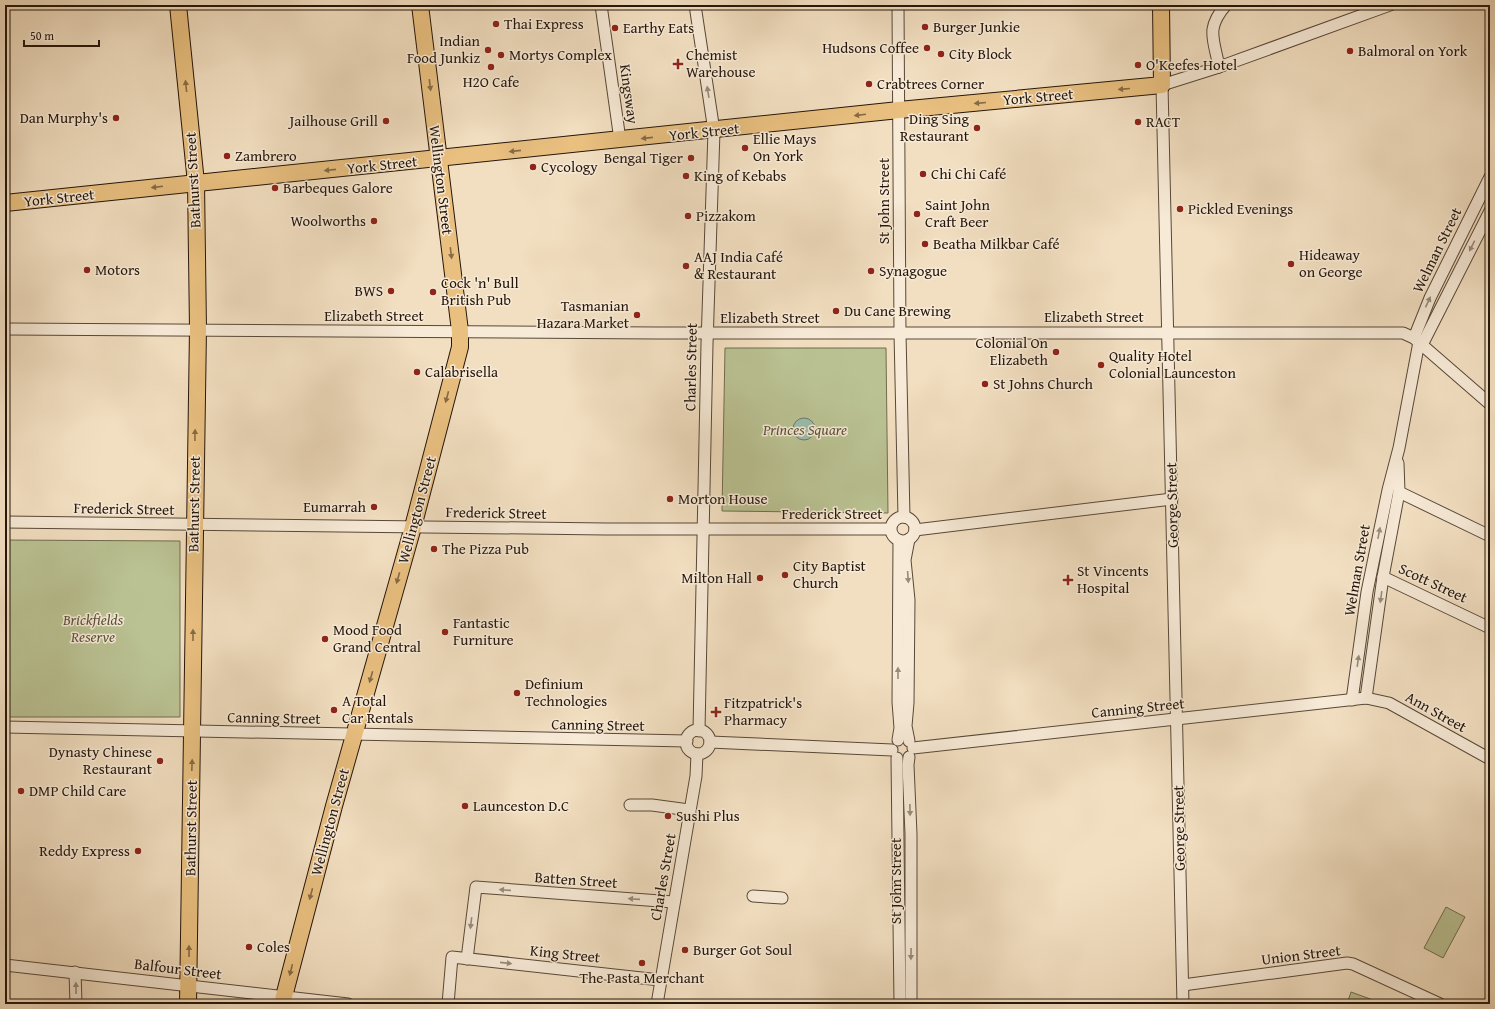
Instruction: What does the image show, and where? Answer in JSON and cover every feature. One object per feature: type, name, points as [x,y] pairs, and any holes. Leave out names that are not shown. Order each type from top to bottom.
[{"type":"highway","name":"Bathurst Street","points":[[178,5],[196,183],[198,329],[194,524],[193,730],[189,831],[188,1004]]},
{"type":"highway","name":"Wellington Street","points":[[283,1001],[354,735],[413,527],[460,347],[460,331],[420,5]]},
{"type":"highway","name":"George Street","points":[[1161,5],[1162,85]]},
{"type":"highway","name":"York Street","points":[[5,203],[714,131],[899,110],[1162,85]]},
{"type":"street","name":"Kingsway","points":[[601,5],[620,140]]},
{"type":"street","name":"Charles Street","points":[[695,5],[714,131],[707,332],[699,731]]},
{"type":"street","name":"St John Street","points":[[898,5],[900,332],[904,517]]},
{"type":"street","points":[[1219,68],[1212,27],[1215,18],[1226,5]]},
{"type":"street","name":"York Street","points":[[1162,85],[1219,68],[1390,5]]},
{"type":"street","name":"George Street","points":[[1162,85],[1183,1004]]},
{"type":"street","name":"Welman Street","points":[[1352,700],[1367,592],[1388,490],[1399,448],[1418,342],[1430,298],[1490,177]]},
{"type":"street","name":"Welman Street","points":[[1418,342],[1490,211]]},
{"type":"street","name":"Elizabeth Street","points":[[5,329],[707,332],[1369,332],[1404,333],[1418,342]]},
{"type":"street","points":[[1418,342],[1490,404]]},
{"type":"street","name":"Welman Street","points":[[1366,698],[1384,577],[1399,492],[1399,448]]},
{"type":"street","points":[[1399,492],[1490,536]]},
{"type":"street","points":[[908,536],[911,520],[904,517],[893,521],[890,529],[893,536],[908,536],[1172,499]]},
{"type":"street","name":"Frederick Street","points":[[5,522],[413,527],[890,529]]},
{"type":"street","name":"St John Street","points":[[900,1004],[905,929],[911,885],[908,765],[903,749],[900,728],[903,694],[905,560],[908,536]]},
{"type":"street","name":"Scott Street","points":[[1384,577],[1490,628]]},
{"type":"street","name":"Canning Street","points":[[710,742],[903,749],[1366,698]]},
{"type":"street","name":"Ann Street","points":[[1366,698],[1389,703],[1490,759]]},
{"type":"street","name":"Canning Street","points":[[5,727],[687,741]]},
{"type":"street","points":[[699,731],[708,735],[710,742],[707,751],[697,754],[688,748],[687,741],[692,732],[699,731]]},
{"type":"street","name":"St John Street","points":[[903,749],[897,790],[899,884],[905,929],[911,1004]]},
{"type":"street","name":"Charles Street","points":[[657,1004],[697,754]]},
{"type":"street","points":[[897,790],[909,789]]},
{"type":"street","points":[[630,804],[652,805],[689,810]]},
{"type":"street","points":[[899,884],[911,885]]},
{"type":"street","name":"Batten Street","points":[[467,959],[476,887],[673,902]]},
{"type":"street","points":[[753,896],[782,898]]},
{"type":"street","name":"King Street","points":[[448,1004],[452,957],[660,980]]},
{"type":"street","name":"Union Street","points":[[1183,985],[1347,963],[1353,964],[1440,1004]]},
{"type":"street","name":"Balfour Street","points":[[5,965],[189,986],[283,1001],[348,1004]]},
{"type":"street","points":[[76,972],[76,1004]]},
{"type":"green space","name":"Princes Square","points":[[725,348],[886,348],[888,513],[722,511]]},
{"type":"green space","name":"Brickfields Reserve","points":[[5,540],[180,541],[180,717],[5,717]]},
{"type":"green space","points":[[1446,907],[1465,917],[1443,958],[1424,948]]},
{"type":"green space","points":[[1351,992],[1373,1000],[1372,1004],[1347,1004]]},
{"type":"shaded area","points":[[804,418],[812,421],[815,429],[812,437],[804,440],[796,437],[793,429],[796,421]]},
{"type":"place","name":"Thai Express","points":[[496,24]]},
{"type":"place","name":"Burger Junkie","points":[[925,27]]},
{"type":"place","name":"Earthy Eats","points":[[615,28]]},
{"type":"place","name":"Hudsons Coffee","points":[[927,48]]},
{"type":"place","name":"Indian Food Junkiz","points":[[488,50]]},
{"type":"place","name":"Balmoral on York","points":[[1350,51]]},
{"type":"place","name":"City Block","points":[[941,54]]},
{"type":"place","name":"Mortys Complex","points":[[501,55]]},
{"type":"place","name":"Chemist Warehouse","points":[[678,64]]},
{"type":"place","name":"O'Keefes Hotel","points":[[1138,65]]},
{"type":"place","name":"H2O Cafe","points":[[491,67]]},
{"type":"place","name":"Crabtrees Corner","points":[[869,84]]},
{"type":"place","name":"Dan Murphy's","points":[[116,118]]},
{"type":"place","name":"Jailhouse Grill","points":[[386,121]]},
{"type":"place","name":"RACT","points":[[1138,122]]},
{"type":"place","name":"Ding Sing Restaurant","points":[[977,128]]},
{"type":"place","name":"Ellie Mays On York","points":[[745,148]]},
{"type":"place","name":"Zambrero","points":[[227,156]]},
{"type":"place","name":"Bengal Tiger","points":[[691,158]]},
{"type":"place","name":"Cycology","points":[[533,167]]},
{"type":"place","name":"Chi Chi Café","points":[[923,174]]},
{"type":"place","name":"King of Kebabs","points":[[686,176]]},
{"type":"place","name":"Barbeques Galore","points":[[275,188]]},
{"type":"place","name":"Pickled Evenings","points":[[1180,209]]},
{"type":"place","name":"Saint John Craft Beer","points":[[917,214]]},
{"type":"place","name":"Pizzakom","points":[[688,216]]},
{"type":"place","name":"Woolworths","points":[[374,221]]},
{"type":"place","name":"Beatha Milkbar Café","points":[[925,244]]},
{"type":"place","name":"Hideaway on George","points":[[1291,264]]},
{"type":"place","name":"AAJ India Café & Restaurant","points":[[686,266]]},
{"type":"place","name":"Motors","points":[[87,270]]},
{"type":"place","name":"Synagogue","points":[[871,271]]},
{"type":"place","name":"BWS","points":[[391,291]]},
{"type":"place","name":"Cock 'n' Bull British Pub","points":[[433,292]]},
{"type":"place","name":"Du Cane Brewing","points":[[836,311]]},
{"type":"place","name":"Tasmanian Hazara Market","points":[[637,315]]},
{"type":"place","name":"Colonial On Elizabeth","points":[[1056,352]]},
{"type":"place","name":"Quality Hotel Colonial Launceston","points":[[1101,365]]},
{"type":"place","name":"Calabrisella","points":[[417,372]]},
{"type":"place","name":"St Johns Church","points":[[985,384]]},
{"type":"place","name":"Morton House","points":[[670,499]]},
{"type":"place","name":"Eumarrah","points":[[374,507]]},
{"type":"place","name":"The Pizza Pub","points":[[434,549]]},
{"type":"place","name":"City Baptist Church","points":[[785,575]]},
{"type":"place","name":"Milton Hall","points":[[760,578]]},
{"type":"place","name":"St Vincents Hospital","points":[[1068,580]]},
{"type":"place","name":"Fantastic Furniture","points":[[445,632]]},
{"type":"place","name":"Mood Food Grand Central","points":[[325,639]]},
{"type":"place","name":"Definium Technologies","points":[[517,693]]},
{"type":"place","name":"A Total Car Rentals","points":[[334,710]]},
{"type":"place","name":"Fitzpatrick's Pharmacy","points":[[716,712]]},
{"type":"place","name":"Dynasty Chinese Restaurant","points":[[160,761]]},
{"type":"place","name":"DMP Child Care","points":[[21,791]]},
{"type":"place","name":"Launceston D.C","points":[[465,806]]},
{"type":"place","name":"Sushi Plus","points":[[668,816]]},
{"type":"place","name":"Reddy Express","points":[[138,851]]},
{"type":"place","name":"Coles","points":[[249,947]]},
{"type":"place","name":"Burger Got Soul","points":[[685,950]]},
{"type":"place","name":"The Pasta Merchant","points":[[642,963]]}]
